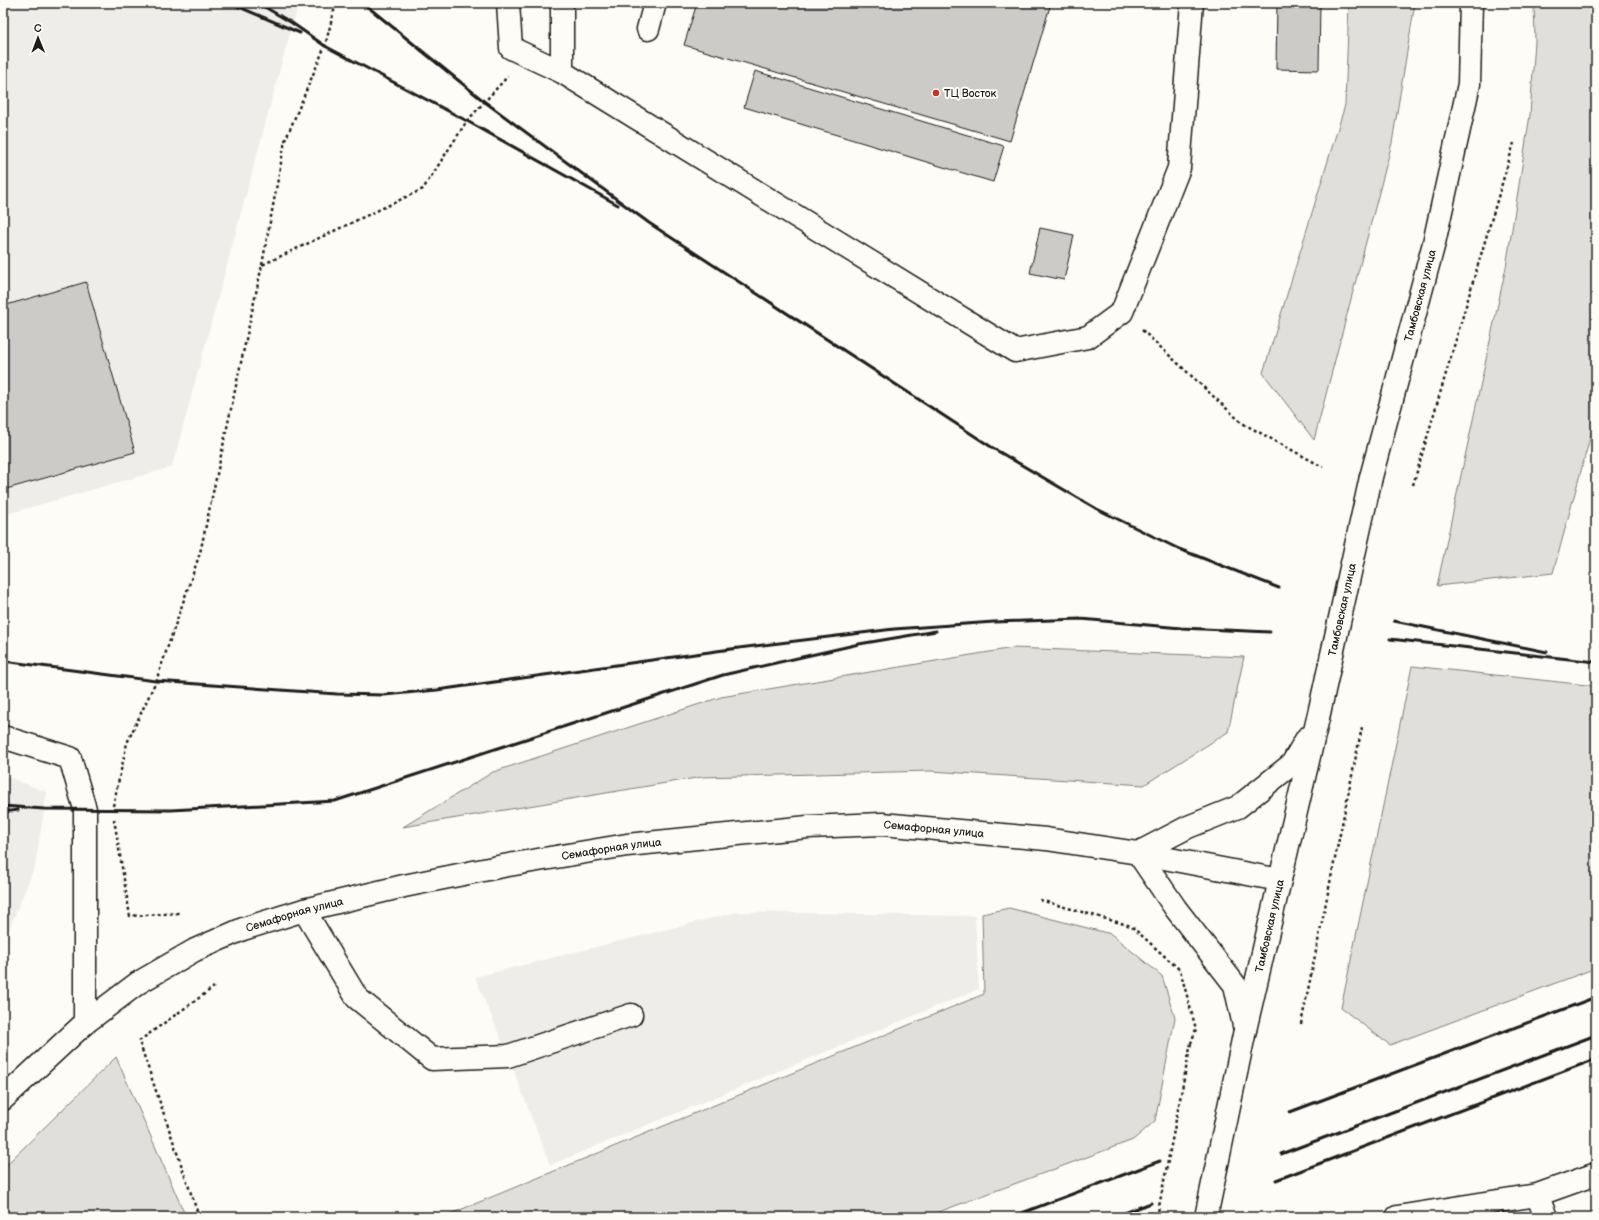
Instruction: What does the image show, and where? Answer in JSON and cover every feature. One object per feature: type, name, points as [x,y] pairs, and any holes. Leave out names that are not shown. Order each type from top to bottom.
[{"type":"main road","points":[[508,3],[511,48],[562,72],[1015,351],[1088,337],[1122,312],[1179,168],[1192,3]]},
{"type":"main road","points":[[562,3],[562,72]]},
{"type":"main road","points":[[648,29],[655,3]]},
{"type":"main road","name":"Тамбовская улица","points":[[1206,1217],[1245,1030],[1318,718],[1372,477],[1434,243],[1469,84],[1472,3]]},
{"type":"main road","points":[[1245,1030],[1235,985],[1176,909],[1138,853],[1188,827],[1238,807],[1292,764],[1318,718]]},
{"type":"main road","points":[[3,737],[70,758],[85,808],[85,1023]]},
{"type":"main road","name":"Семафорная улица","points":[[3,1099],[85,1023],[138,983],[195,950],[243,929],[304,910],[404,886],[627,844],[808,827],[882,824],[1046,839],[1138,853],[1280,880]]},
{"type":"main road","points":[[304,910],[358,998],[432,1058],[508,1056],[631,1015]]},
{"type":"main road","points":[[1397,1217],[1537,1195],[1596,1174]]},
{"type":"main road","points":[[1537,1195],[1546,1217]]},
{"type":"path","points":[[113,810],[127,743],[156,681],[200,552],[262,265],[285,141],[325,46],[336,3]]},
{"type":"path","points":[[262,265],[423,189],[467,121],[516,67],[511,48]]},
{"type":"path","points":[[1413,485],[1514,143]]},
{"type":"path","points":[[1122,312],[1242,422],[1323,467]]},
{"type":"path","points":[[1301,1024],[1362,727]]},
{"type":"path","points":[[114,817],[130,916],[180,913]]},
{"type":"path","points":[[1040,900],[1131,926],[1180,970],[1196,1029],[1191,1043],[1157,1217]]},
{"type":"path","points":[[199,1217],[139,1041],[214,987]]},
{"type":"shaded area","points":[[3,3],[299,3],[172,467],[3,515]]},
{"type":"shaded area","points":[[1349,3],[1415,3],[1392,143],[1314,440],[1263,373],[1345,105]]},
{"type":"shaded area","points":[[1534,3],[1596,3],[1596,416],[1553,573],[1437,586],[1506,267],[1530,115],[1535,41]]},
{"type":"shaded area","points":[[1013,648],[1244,657],[1228,732],[1144,785],[931,771],[702,777],[403,827],[493,772],[721,697]]},
{"type":"shaded area","points":[[1412,666],[1596,686],[1596,968],[1390,1045],[1341,1008]]},
{"type":"shaded area","points":[[3,775],[47,792],[35,866],[3,944]]},
{"type":"shaded area","points":[[1009,908],[1111,934],[1162,976],[1175,1018],[1155,1121],[1133,1140],[925,1217],[443,1217],[984,994],[982,914]]},
{"type":"shaded area","points":[[737,912],[975,916],[979,989],[550,1165],[508,1056],[475,977]]},
{"type":"shaded area","points":[[116,1057],[186,1217],[3,1217],[3,1168]]},
{"type":"building","name":"ТЦ Восток","points":[[697,3],[1051,3],[1010,141],[684,45]]},
{"type":"building","points":[[1277,3],[1320,3],[1319,70],[1276,69]]},
{"type":"building","points":[[755,71],[1004,146],[993,182],[744,107]]},
{"type":"building","points":[[1040,228],[1074,235],[1064,280],[1030,273]]},
{"type":"building","points":[[86,282],[135,452],[3,490],[3,306]]},
{"type":"railway","points":[[230,3],[300,33]]},
{"type":"railway","points":[[258,3],[292,23],[325,46],[467,121],[618,205]]},
{"type":"railway","points":[[363,3],[485,102],[649,223],[996,450],[1097,509],[1179,549],[1279,588]]},
{"type":"railway","points":[[3,661],[156,681],[337,694],[384,695],[437,690],[731,649],[894,629],[994,622],[1081,619],[1181,628],[1270,632]]},
{"type":"railway","points":[[1394,621],[1547,652]]},
{"type":"railway","points":[[3,806],[44,809],[171,810],[335,801],[723,675],[859,644],[936,631]]},
{"type":"railway","points":[[1390,639],[1596,662]]},
{"type":"railway","points":[[3,812],[18,810]]},
{"type":"railway","points":[[1290,1112],[1596,997]]},
{"type":"railway","points":[[1281,1154],[1596,1035]]},
{"type":"railway","points":[[1276,1180],[1596,1059]]},
{"type":"railway","points":[[1011,1217],[1160,1161]]},
{"type":"railway","points":[[1114,1217],[1151,1203]]},
{"type":"place","name":"ТЦ Восток","points":[[936,93]]}]
